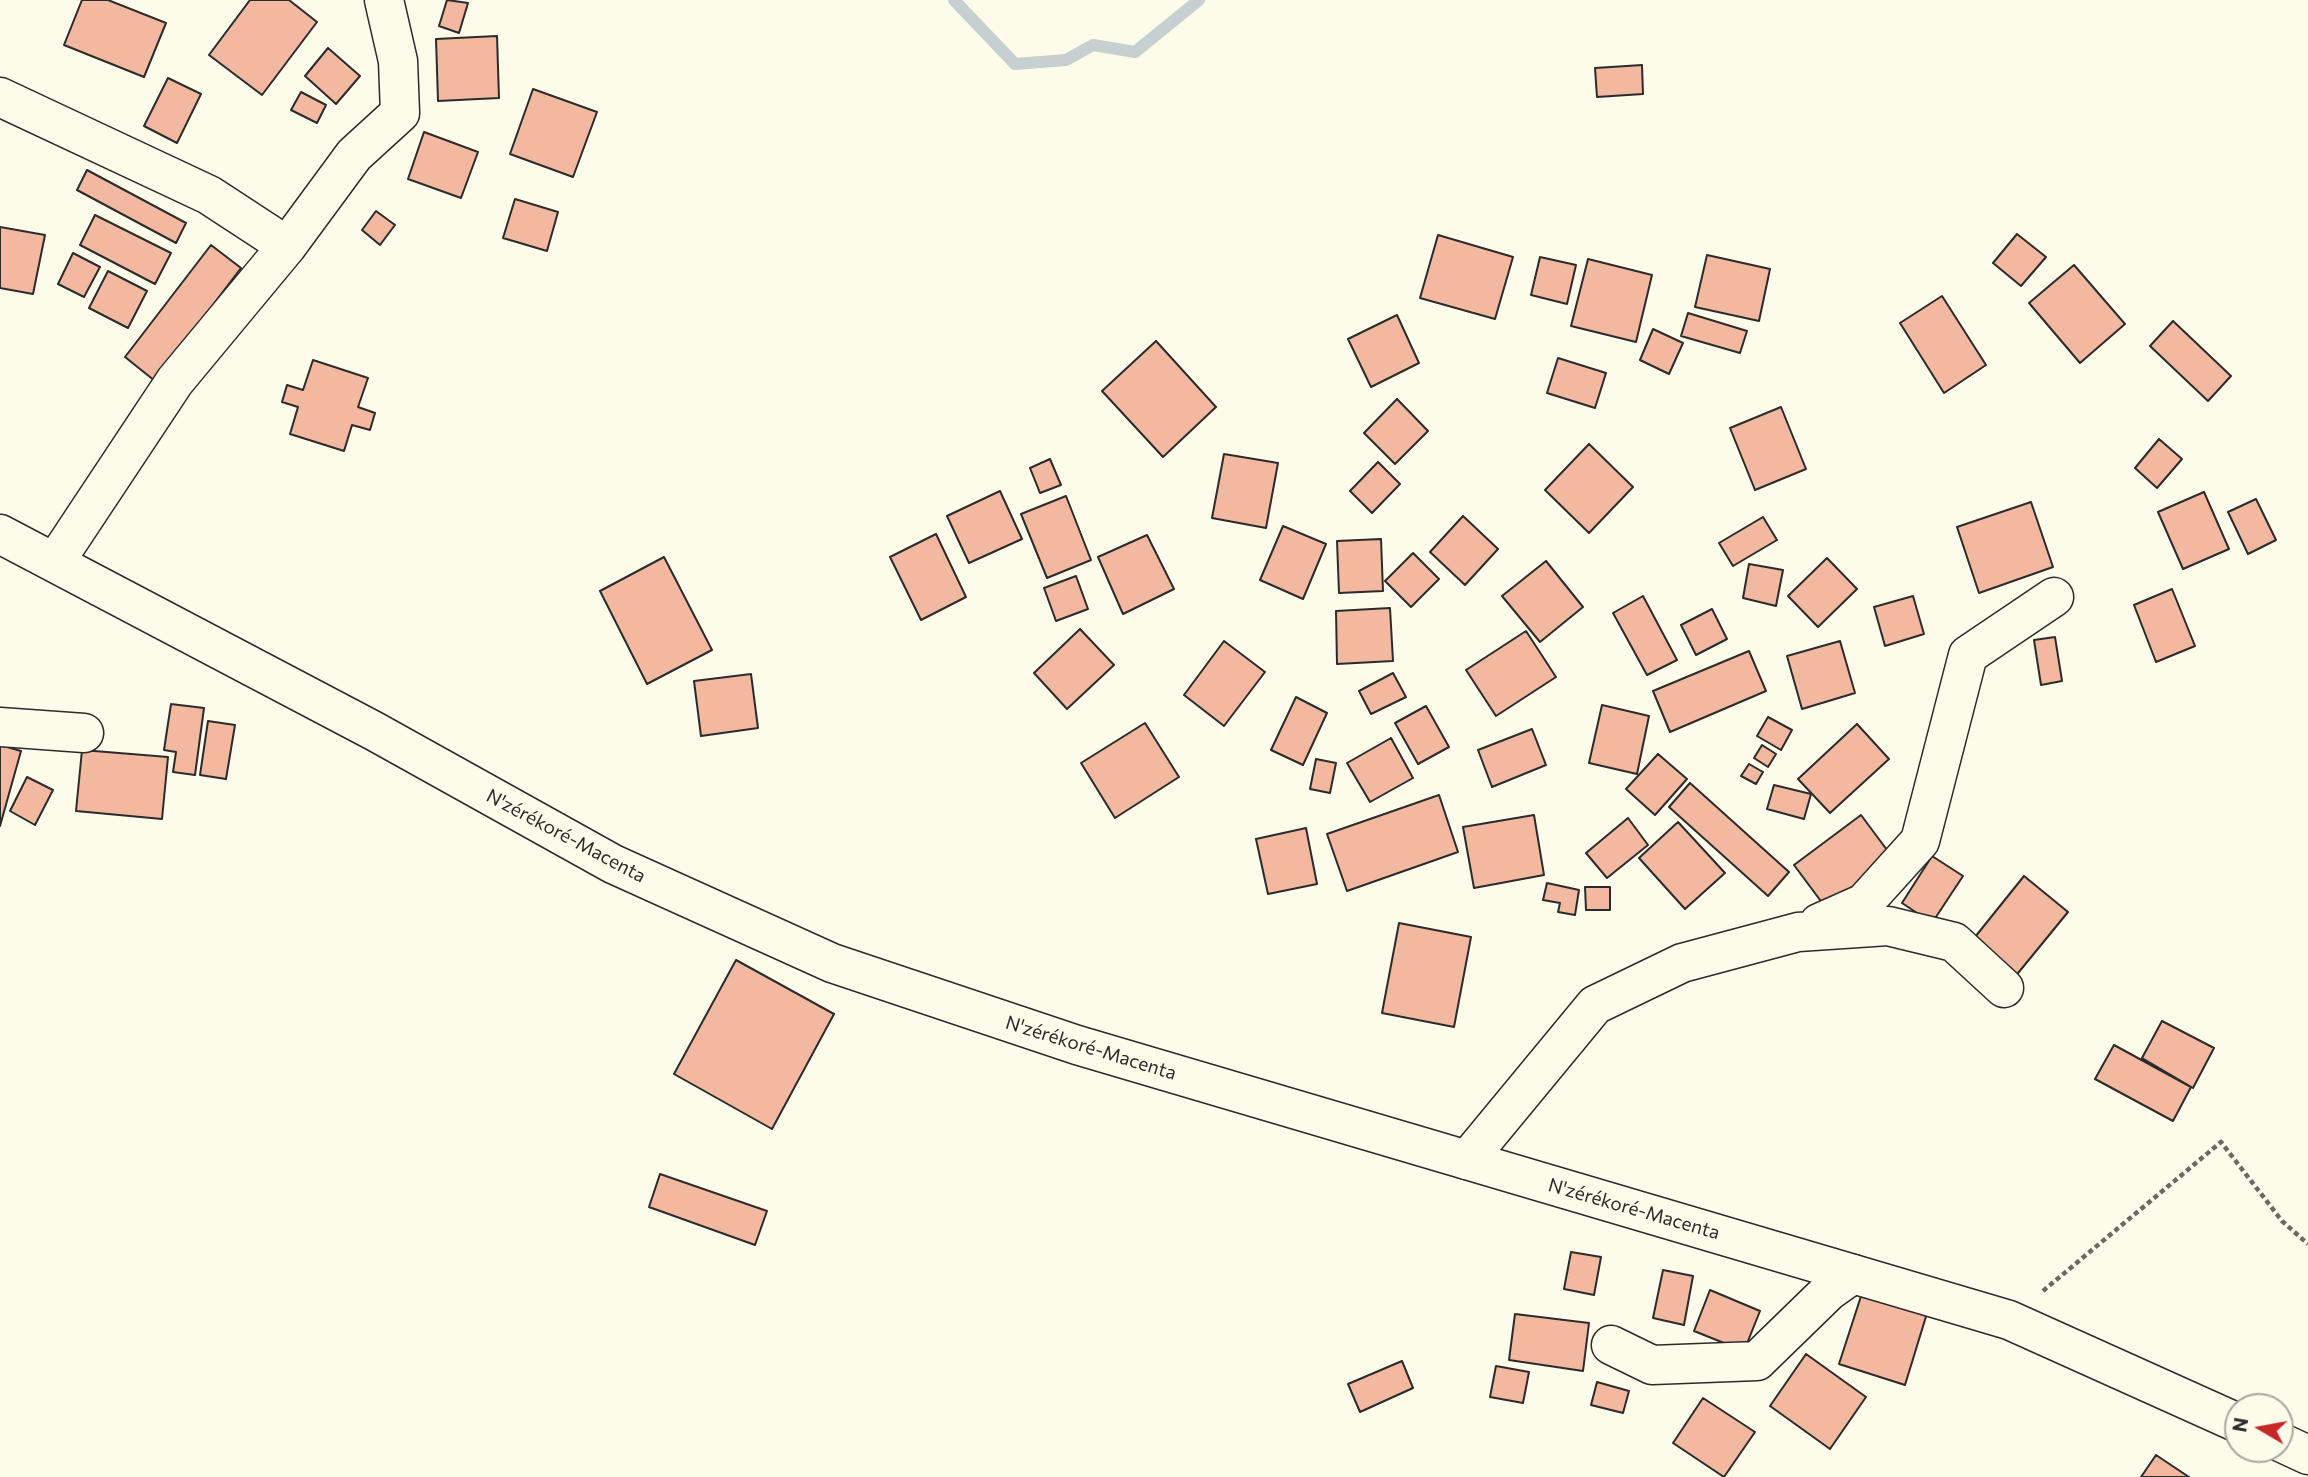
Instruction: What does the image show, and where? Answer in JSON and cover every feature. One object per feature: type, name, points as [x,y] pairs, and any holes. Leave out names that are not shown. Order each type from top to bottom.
[{"type":"main road","points":[[55,562],[175,381],[287,246],[354,155],[400,113],[398,61],[384,0]]},
{"type":"main road","points":[[0,97],[209,195],[287,246]]},
{"type":"main road","name":"N'zérékoré-Macenta","points":[[0,534],[374,731],[613,864],[832,964],[1077,1045],[2009,1320],[2224,1417]]},
{"type":"main road","points":[[1467,1160],[1595,1005],[1682,962],[1798,932],[1864,903],[1920,841],[1968,655],[2054,597]]},
{"type":"main road","points":[[0,727],[84,733]]},
{"type":"main road","points":[[1798,932],[1888,926],[1954,943],[2004,988]]},
{"type":"main road","points":[[1611,1345],[1652,1365],[1757,1361],[1829,1291],[1853,1274]]},
{"type":"path","points":[[2009,1320],[2221,1142],[2282,1221],[2308,1244]]},
{"type":"building","points":[[82,0],[108,0],[166,23],[144,77],[64,45]]},
{"type":"building","points":[[250,0],[289,0],[317,22],[262,95],[209,55]]},
{"type":"building","points":[[447,0],[468,3],[459,33],[439,26]]},
{"type":"building","points":[[497,36],[499,98],[438,101],[436,39]]},
{"type":"building","points":[[328,48],[360,76],[336,104],[305,76]]},
{"type":"building","points":[[1642,65],[1643,94],[1597,97],[1595,68]]},
{"type":"building","points":[[168,78],[201,94],[177,143],[144,126]]},
{"type":"building","points":[[533,89],[597,112],[573,177],[510,154]]},
{"type":"building","points":[[301,92],[326,105],[317,123],[291,110]]},
{"type":"building","points":[[424,132],[478,152],[461,198],[408,179]]},
{"type":"building","points":[[87,170],[186,223],[176,243],[77,190]]},
{"type":"building","points":[[515,199],[558,212],[547,251],[503,238]]},
{"type":"building","points":[[376,211],[395,225],[380,245],[362,230]]},
{"type":"building","points":[[95,215],[171,253],[155,284],[80,245]]},
{"type":"building","points":[[0,227],[45,235],[33,294],[0,288]]},
{"type":"building","points":[[2017,234],[2046,257],[2021,286],[1993,263]]},
{"type":"building","points":[[1438,235],[1513,257],[1495,319],[1420,298]]},
{"type":"building","points":[[211,245],[241,268],[155,381],[125,357]]},
{"type":"building","points":[[73,253],[100,267],[84,297],[58,284]]},
{"type":"building","points":[[1707,255],[1770,269],[1759,321],[1695,307]]},
{"type":"building","points":[[1540,257],[1576,265],[1567,304],[1531,295]]},
{"type":"building","points":[[1588,259],[1652,275],[1636,342],[1571,326]]},
{"type":"building","points":[[2074,265],[2125,324],[2080,363],[2029,303]]},
{"type":"building","points":[[108,271],[147,291],[128,328],[89,308]]},
{"type":"building","points":[[1942,296],[1986,365],[1944,393],[1900,323]]},
{"type":"building","points":[[1688,313],[1747,331],[1740,353],[1681,336]]},
{"type":"building","points":[[1397,315],[1419,363],[1371,387],[1348,339]]},
{"type":"building","points":[[2173,321],[2231,376],[2208,401],[2150,346]]},
{"type":"building","points":[[1653,329],[1683,343],[1669,374],[1640,360]]},
{"type":"building","points":[[1156,341],[1216,407],[1163,457],[1102,391]]},
{"type":"building","points":[[1558,358],[1606,373],[1595,408],[1547,393]]},
{"type":"building","points":[[313,360],[368,378],[358,407],[375,413],[370,430],[352,425],[344,451],[290,434],[298,407],[282,402],[287,385],[303,390]]},
{"type":"building","points":[[1397,399],[1428,431],[1395,464],[1364,433]]},
{"type":"building","points":[[1781,407],[1806,469],[1755,490],[1730,428]]},
{"type":"building","points":[[2159,439],[2182,459],[2157,488],[2135,468]]},
{"type":"building","points":[[1589,444],[1633,487],[1589,533],[1545,490]]},
{"type":"building","points":[[1224,454],[1278,463],[1266,528],[1212,518]]},
{"type":"building","points":[[1050,459],[1061,485],[1040,493],[1030,468]]},
{"type":"building","points":[[1378,462],[1400,484],[1372,513],[1350,491]]},
{"type":"building","points":[[1000,491],[1022,539],[969,563],[947,516]]},
{"type":"building","points":[[2204,492],[2229,549],[2183,569],[2158,512]]},
{"type":"building","points":[[1066,496],[1091,560],[1047,578],[1021,514]]},
{"type":"building","points":[[2256,499],[2276,540],[2248,554],[2228,512]]},
{"type":"building","points":[[2031,502],[2053,567],[1979,593],[1957,527]]},
{"type":"building","points":[[1463,516],[1498,549],[1465,585],[1430,552]]},
{"type":"building","points":[[1763,517],[1777,540],[1733,566],[1719,543]]},
{"type":"building","points":[[1283,526],[1326,544],[1303,599],[1260,580]]},
{"type":"building","points":[[936,534],[966,597],[921,620],[890,557]]},
{"type":"building","points":[[1147,535],[1174,589],[1123,614],[1098,557]]},
{"type":"building","points":[[1381,539],[1383,591],[1339,593],[1337,541]]},
{"type":"building","points":[[1413,553],[1439,579],[1411,607],[1385,581]]},
{"type":"building","points":[[664,557],[712,650],[647,684],[600,591]]},
{"type":"building","points":[[1827,558],[1857,589],[1818,627],[1788,596]]},
{"type":"building","points":[[1546,561],[1583,607],[1540,642],[1502,596]]},
{"type":"building","points":[[1749,564],[1783,570],[1776,606],[1743,598]]},
{"type":"building","points":[[1076,576],[1088,609],[1056,621],[1044,588]]},
{"type":"building","points":[[2172,589],[2195,646],[2156,662],[2134,605]]},
{"type":"building","points":[[1643,596],[1677,660],[1647,675],[1613,613]]},
{"type":"building","points":[[1913,596],[1924,634],[1885,646],[1874,607]]},
{"type":"building","points":[[1390,608],[1393,661],[1337,664],[1336,611]]},
{"type":"building","points":[[1712,609],[1727,639],[1696,655],[1681,625]]},
{"type":"building","points":[[1080,629],[1114,665],[1067,709],[1034,673]]},
{"type":"building","points":[[1526,631],[1556,677],[1496,716],[1466,670]]},
{"type":"building","points":[[2055,637],[2062,681],[2041,685],[2034,640]]},
{"type":"building","points":[[1224,641],[1265,672],[1224,726],[1184,695]]},
{"type":"building","points":[[1840,641],[1855,693],[1802,709],[1787,656]]},
{"type":"building","points":[[1749,651],[1766,691],[1670,732],[1653,691]]},
{"type":"building","points":[[1393,673],[1406,697],[1371,714],[1359,691]]},
{"type":"building","points":[[751,674],[758,728],[701,736],[694,681]]},
{"type":"building","points":[[1296,697],[1327,713],[1303,765],[1271,750]]},
{"type":"building","points":[[171,704],[204,708],[195,775],[173,772],[176,752],[164,750]]},
{"type":"building","points":[[1602,705],[1649,716],[1637,774],[1589,763]]},
{"type":"building","points":[[1426,706],[1449,747],[1418,764],[1395,723]]},
{"type":"building","points":[[1768,717],[1792,730],[1781,750],[1757,736]]},
{"type":"building","points":[[208,721],[235,725],[226,779],[200,775]]},
{"type":"building","points":[[1145,723],[1179,777],[1115,818],[1081,763]]},
{"type":"building","points":[[1857,724],[1889,759],[1830,813],[1798,779]]},
{"type":"building","points":[[1532,729],[1546,765],[1492,787],[1478,750]]},
{"type":"building","points":[[1391,738],[1413,778],[1370,802],[1347,763]]},
{"type":"building","points":[[0,745],[21,751],[0,826]]},
{"type":"building","points":[[1762,745],[1776,754],[1768,767],[1754,758]]},
{"type":"building","points":[[82,750],[168,757],[162,819],[76,811]]},
{"type":"building","points":[[1658,754],[1687,779],[1655,815],[1626,789]]},
{"type":"building","points":[[1316,759],[1336,763],[1330,793],[1310,789]]},
{"type":"building","points":[[1749,764],[1763,772],[1756,784],[1741,776]]},
{"type":"building","points":[[27,777],[53,790],[35,825],[10,811]]},
{"type":"building","points":[[1690,783],[1789,872],[1768,896],[1669,807]]},
{"type":"building","points":[[1774,785],[1811,794],[1804,819],[1767,809]]},
{"type":"building","points":[[1439,795],[1458,852],[1347,891],[1327,834]]},
{"type":"building","points":[[1534,815],[1544,875],[1474,888],[1463,827]]},
{"type":"building","points":[[1861,815],[1896,862],[1829,912],[1794,865]]},
{"type":"building","points":[[1628,818],[1648,845],[1607,878],[1586,853]]},
{"type":"building","points":[[1678,822],[1725,873],[1685,909],[1639,858]]},
{"type":"building","points":[[1306,828],[1317,884],[1268,894],[1256,839]]},
{"type":"building","points":[[1932,856],[1963,876],[1932,923],[1902,903]]},
{"type":"building","points":[[2024,876],[2068,912],[2014,978],[1971,942]]},
{"type":"building","points":[[1547,883],[1579,890],[1575,915],[1558,912],[1560,903],[1543,900]]},
{"type":"building","points":[[1585,887],[1610,887],[1610,910],[1586,910]]},
{"type":"building","points":[[1399,923],[1471,937],[1454,1027],[1382,1013]]},
{"type":"building","points":[[736,960],[834,1014],[772,1129],[674,1074]]},
{"type":"building","points":[[2162,1021],[2214,1048],[2193,1088],[2142,1058]]},
{"type":"building","points":[[2114,1045],[2191,1087],[2173,1121],[2095,1079]]},
{"type":"building","points":[[660,1174],[767,1211],[755,1245],[649,1207]]},
{"type":"building","points":[[1571,1252],[1601,1257],[1594,1295],[1564,1289]]},
{"type":"building","points":[[1663,1270],[1693,1276],[1684,1325],[1653,1318]]},
{"type":"building","points":[[1710,1290],[1760,1311],[1744,1351],[1694,1331]]},
{"type":"building","points":[[1863,1290],[1928,1310],[1905,1385],[1839,1364]]},
{"type":"building","points":[[1515,1314],[1589,1323],[1583,1371],[1509,1360]]},
{"type":"building","points":[[1806,1354],[1866,1397],[1830,1449],[1770,1406]]},
{"type":"building","points":[[1402,1361],[1413,1388],[1360,1412],[1348,1384]]},
{"type":"building","points":[[1496,1366],[1529,1372],[1523,1403],[1490,1397]]},
{"type":"building","points":[[1597,1382],[1629,1391],[1623,1413],[1591,1405]]},
{"type":"building","points":[[1703,1398],[1755,1432],[1724,1477],[1673,1443]]},
{"type":"building","points":[[2156,1455],[2189,1477],[2141,1477]]},
{"type":"waterway","points":[[954,0],[1015,64],[1066,60],[1093,45],[1135,52],[1199,0]]}]
